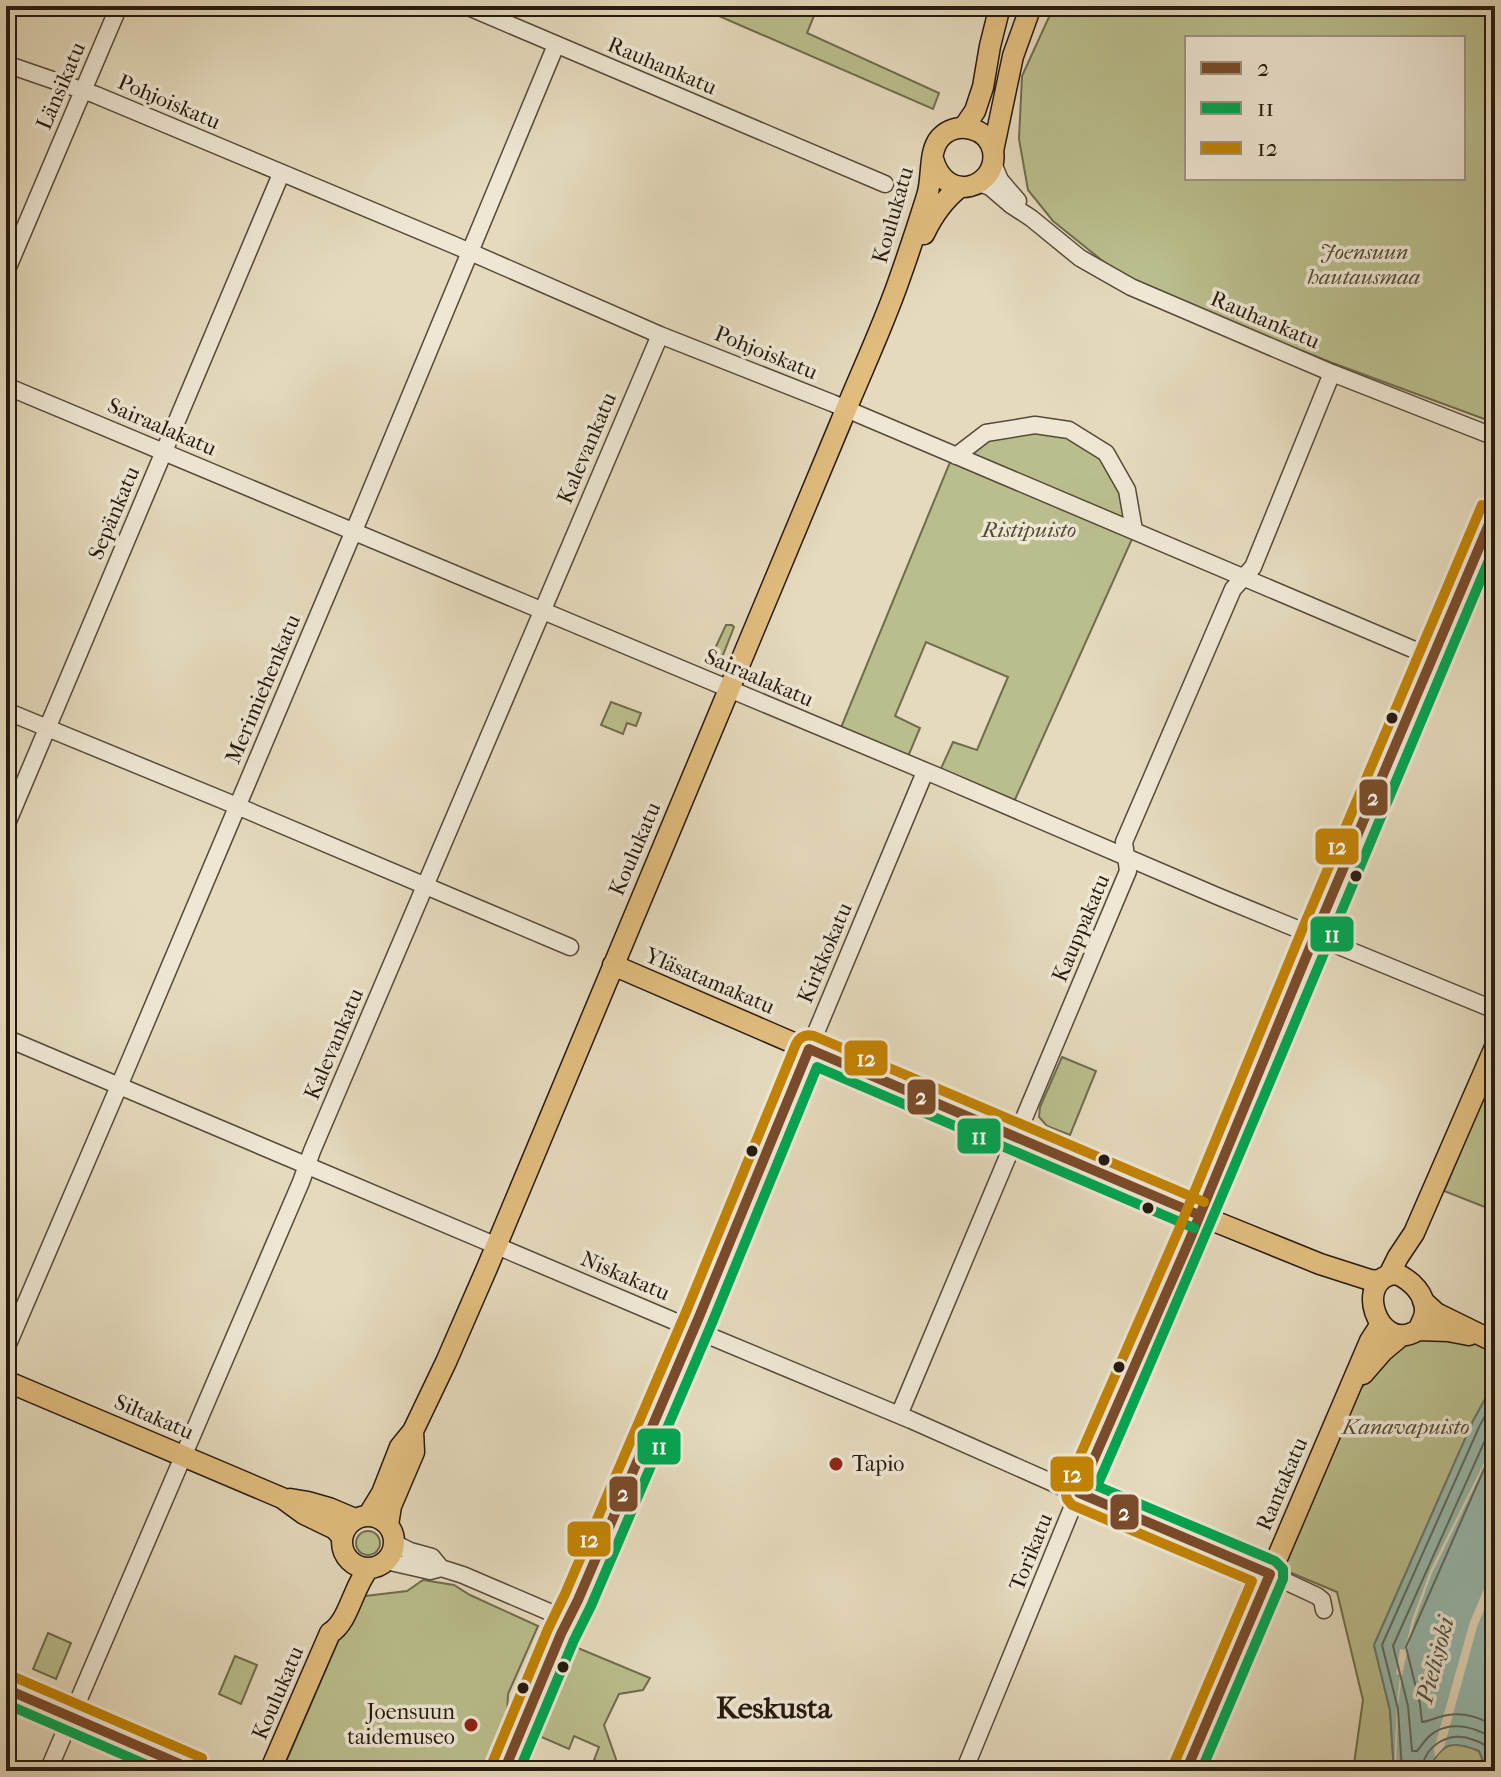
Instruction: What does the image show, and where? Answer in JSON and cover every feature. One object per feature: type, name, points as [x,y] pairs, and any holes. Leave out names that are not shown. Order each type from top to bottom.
[{"type":"main road","points":[[964,127],[975,111],[983,87],[1000,6]]},
{"type":"main road","points":[[993,157],[989,142],[982,134],[964,127],[952,129],[941,136],[933,159],[936,171],[944,181],[969,185],[988,174],[993,157],[1013,56],[1026,7]]},
{"type":"main road","name":"Koulukatu","points":[[362,1518],[382,1493],[400,1447],[413,1431],[496,1245],[898,283],[928,194],[933,159]]},
{"type":"main road","name":"Koulukatu","points":[[898,283],[933,215],[946,197],[969,185]]},
{"type":"main road","name":"Yläsatamakatu","points":[[613,965],[1199,1215],[1320,1264],[1370,1280],[1384,1278]]},
{"type":"main road","points":[[1492,1341],[1448,1331],[1392,1334],[1381,1324],[1372,1301],[1375,1288],[1414,1233],[1495,1047]]},
{"type":"main road","points":[[1410,1333],[1425,1310],[1411,1262],[1414,1233]]},
{"type":"main road","name":"Yläsatamakatu","points":[[1320,1264],[1356,1286],[1372,1301]]},
{"type":"main road","points":[[1384,1278],[1397,1274],[1436,1313],[1492,1341]]},
{"type":"main road","name":"Rantakatu","points":[[1186,1771],[1370,1341],[1381,1324]]},
{"type":"main road","name":"Rantakatu","points":[[1348,1393],[1383,1351],[1410,1333]]},
{"type":"main road","name":"Siltakatu","points":[[6,1381],[282,1498],[304,1514],[335,1529],[342,1537]]},
{"type":"main road","name":"Koulukatu","points":[[330,1633],[338,1628],[359,1583],[384,1549],[388,1514],[414,1452],[413,1431]]},
{"type":"main road","name":"Siltakatu","points":[[282,1498],[308,1502],[362,1518]]},
{"type":"main road","points":[[376,1517],[384,1549],[358,1566],[349,1560],[343,1550],[342,1537],[347,1527],[362,1518],[376,1517]]},
{"type":"main road","name":"Koulukatu","points":[[270,1771],[330,1633],[328,1621],[350,1569],[349,1560]]},
{"type":"street","name":"Länsikatu","points":[[6,272],[119,6]]},
{"type":"street","name":"Rauhankatu","points":[[466,6],[885,184]]},
{"type":"street","name":"Merimiehenkatu","points":[[6,1349],[380,470],[556,45]]},
{"type":"street","name":"Pohjoiskatu","points":[[6,64],[83,90],[660,335],[846,409],[1433,656]]},
{"type":"street","name":"Rauhankatu","points":[[993,157],[1000,180],[1031,218]]},
{"type":"street","name":"Sepänkatu","points":[[6,826],[281,174]]},
{"type":"street","name":"Rauhankatu","points":[[969,185],[990,187],[1080,258],[1131,287],[1332,373],[1495,437]]},
{"type":"street","name":"Kalevankatu","points":[[48,1771],[660,335]]},
{"type":"street","name":"Kauppakatu","points":[[899,1415],[1128,871],[1124,842],[1233,589],[1253,567],[1332,373]]},
{"type":"street","name":"Sairaalakatu","points":[[6,386],[1314,937],[1495,1010]]},
{"type":"street","points":[[956,456],[986,433],[1035,425],[1069,430],[1106,453],[1127,490],[1134,530]]},
{"type":"street","name":"Torikatu","points":[[964,1771],[1495,510]]},
{"type":"street","points":[[6,711],[570,947]]},
{"type":"street","name":"Kirkkokatu","points":[[504,1771],[694,1330],[925,772]]},
{"type":"street","name":"Niskakatu","points":[[6,1038],[1270,1574],[1317,1596],[1322,1600],[1324,1610]]},
{"type":"street","points":[[384,1549],[430,1571],[441,1568],[463,1575],[568,1620]]},
{"type":"street","points":[[6,1689],[196,1771]]},
{"type":"green space","points":[[696,6],[818,6],[807,33],[939,93],[933,109]]},
{"type":"green space","name":"Joensuun hautausmaa","points":[[1054,6],[1495,6],[1495,423],[1330,362],[1125,279],[1053,221],[1028,190],[1019,139],[1022,76]]},
{"type":"green space","name":"Ristipuisto","points":[[1034,420],[1107,449],[1137,528],[1013,804],[939,773],[953,742],[977,750],[1008,677],[926,642],[895,716],[920,728],[907,759],[840,730],[955,450]]},
{"type":"green space","points":[[726,625],[734,627],[719,665],[706,666],[703,662],[712,655]]},
{"type":"green space","points":[[611,702],[641,713],[636,726],[627,723],[623,734],[601,725]]},
{"type":"green space","points":[[1062,1057],[1096,1071],[1070,1135],[1047,1126],[1039,1117],[1040,1107]]},
{"type":"green space","points":[[1495,1069],[1495,1211],[1444,1191]]},
{"type":"green space","name":"Kanavapuisto","points":[[1419,1337],[1453,1337],[1495,1350],[1495,1381],[1473,1421],[1374,1645],[1390,1710],[1394,1771],[1353,1771],[1363,1700],[1337,1592],[1282,1569],[1357,1393],[1397,1345]]},
{"type":"green space","points":[[368,1531],[377,1534],[380,1543],[377,1552],[368,1555],[359,1552],[356,1543],[359,1534]]},
{"type":"green space","points":[[423,1580],[454,1585],[538,1626],[508,1694],[507,1715],[482,1771],[282,1771],[357,1597],[407,1591]]},
{"type":"green space","points":[[48,1633],[71,1643],[56,1679],[33,1669]]},
{"type":"green space","points":[[561,1641],[650,1678],[643,1690],[619,1694],[604,1725],[616,1759],[614,1768],[594,1760],[599,1747],[574,1736],[569,1749],[523,1729]]},
{"type":"green space","points":[[235,1656],[257,1665],[241,1704],[219,1694]]},
{"type":"green space","points":[[1454,1744],[1479,1751],[1485,1771],[1428,1771],[1438,1754]]},
{"type":"water","name":"Pielisjoki","points":[[1495,1381],[1495,1771],[1485,1771],[1479,1751],[1454,1745],[1437,1755],[1428,1771],[1394,1771],[1390,1710],[1374,1645],[1473,1421]]},
{"type":"pier","points":[[1495,1441],[1432,1573],[1414,1622],[1402,1675],[1394,1771],[1397,1704],[1400,1675],[1396,1674],[1400,1649],[1405,1650],[1430,1571]]},
{"type":"pier","points":[[1495,1563],[1495,1582],[1477,1627],[1444,1747],[1435,1757],[1434,1749],[1470,1622]]},
{"type":"transit line","name":"12","points":[[1173,1766],[1252,1581],[1072,1505],[1065,1490],[1177,1234],[1482,505]]},
{"type":"transit line","name":"2","points":[[1186,1771],[1270,1574],[1079,1493],[1190,1239],[1495,510]]},
{"type":"transit line","name":"11","points":[[1201,1771],[1283,1579],[1283,1569],[1275,1561],[1097,1486],[1495,546]]},
{"type":"transit line","name":"12","points":[[491,1766],[801,1037],[814,1036],[1204,1202]]},
{"type":"transit line","name":"2","points":[[504,1771],[699,1317],[809,1049],[1199,1215]]},
{"type":"transit line","name":"11","points":[[519,1771],[712,1323],[817,1067],[1194,1228]]},
{"type":"transit line","name":"12","points":[[12,1676],[202,1758]]},
{"type":"transit line","name":"2","points":[[6,1689],[196,1771]]},
{"type":"transit line","name":"11","points":[[6,1704],[161,1771]]},
{"type":"place","name":"Tapio","points":[[836,1464]]},
{"type":"place","name":"Joensuun taidemuseo","points":[[471,1725]]},
{"type":"district","name":"Keskusta","points":[[774,1708]]}]
